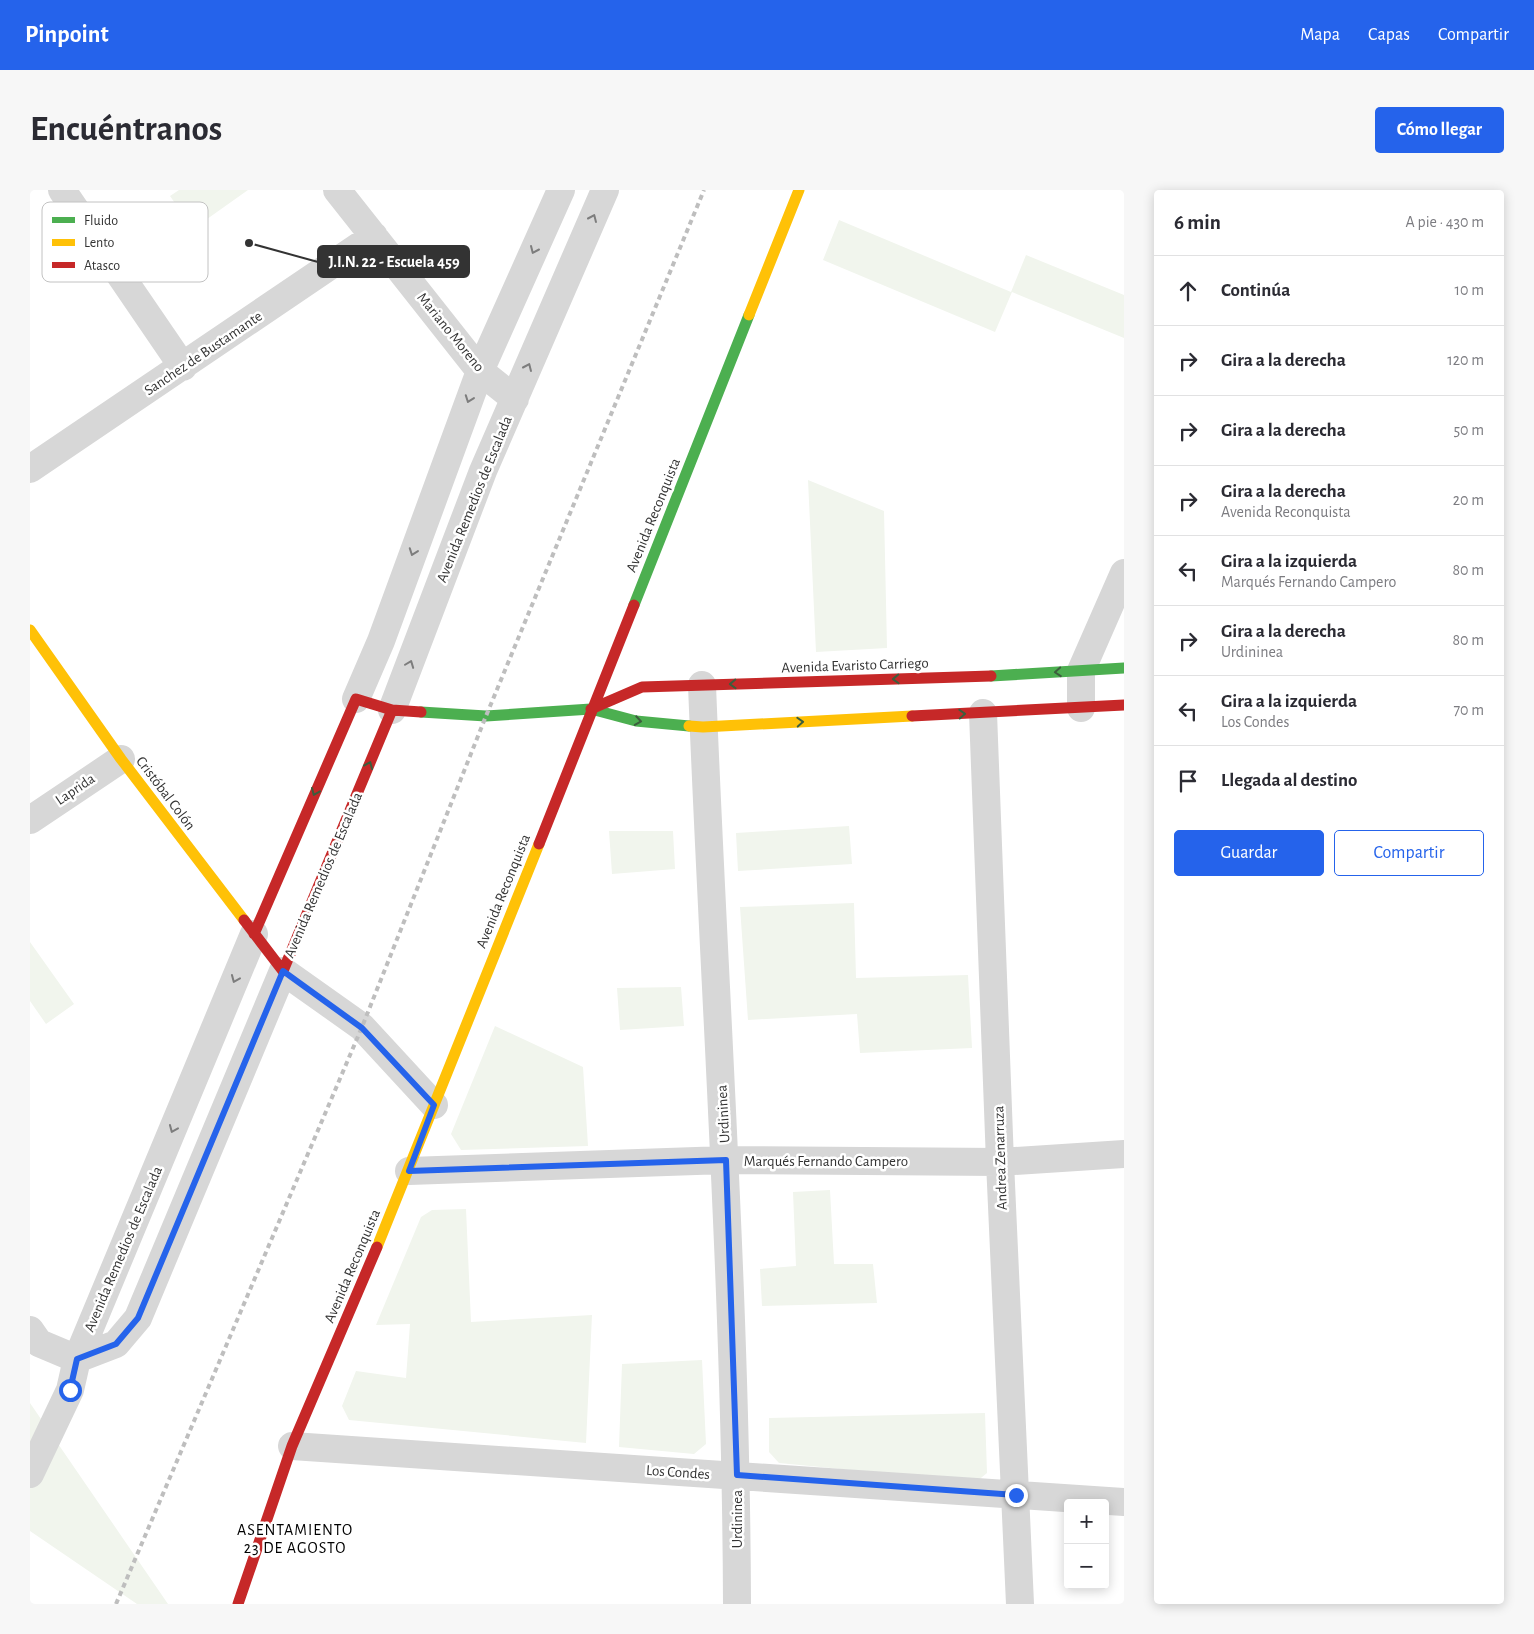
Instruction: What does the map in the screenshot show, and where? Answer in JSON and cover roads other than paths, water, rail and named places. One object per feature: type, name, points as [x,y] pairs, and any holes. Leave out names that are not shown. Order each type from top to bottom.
[{"type":"street","points":[[62,190],[70,202]]},
{"type":"street","name":"Mariano Moreno","points":[[337,190],[480,371],[514,399]]},
{"type":"street","name":"Avenida Remedios de Escalada","points":[[77,1359],[254,934],[381,641],[480,371],[561,190]]},
{"type":"street","name":"Avenida Remedios de Escalada","points":[[77,1359],[116,1344],[138,1318],[392,710],[483,472],[606,190]]},
{"type":"street","name":"Avenida Reconquista","points":[[238,1604],[292,1446],[409,1171],[591,709],[799,190]]},
{"type":"street","name":"Sanchez de Bustamante","points":[[30,469],[184,367],[374,236]]},
{"type":"street","points":[[125,282],[184,367]]},
{"type":"street","points":[[1081,708],[1081,671],[1124,573]]},
{"type":"street","name":"Cristóbal Colón","points":[[30,630],[121,758],[283,971]]},
{"type":"street","name":"Avenida Evaristo Carriego","points":[[591,709],[642,687],[1015,675],[1124,668]]},
{"type":"street","name":"Urdininea","points":[[702,685],[726,1160],[737,1475],[737,1604]]},
{"type":"street","name":"Avenida Evaristo Carriego","points":[[356,699],[392,710],[486,716],[591,709],[636,721],[703,727],[1124,705]]},
{"type":"street","name":"Andrea Zenarruza","points":[[983,713],[1000,1162],[1020,1604]]},
{"type":"street","name":"Laprida","points":[[30,820],[121,758]]},
{"type":"street","points":[[283,971],[362,1028],[434,1105]]},
{"type":"street","name":"Marqués Fernando Campero","points":[[409,1171],[726,1160],[1000,1162],[1124,1154]]},
{"type":"street","points":[[30,1330],[39,1343],[77,1359],[70,1390],[30,1474]]},
{"type":"street","name":"Los Condes","points":[[292,1446],[1124,1502]]},
{"type":"railway","points":[[116,1604],[362,1027],[486,716],[704,190]]},
{"type":"place","name":"J.I.N. 22 - Escuela 459","points":[[249,243]]},
{"type":"district","name":"ASENTAMIENTO 23 DE AGOSTO","points":[[295,1538]]}]
